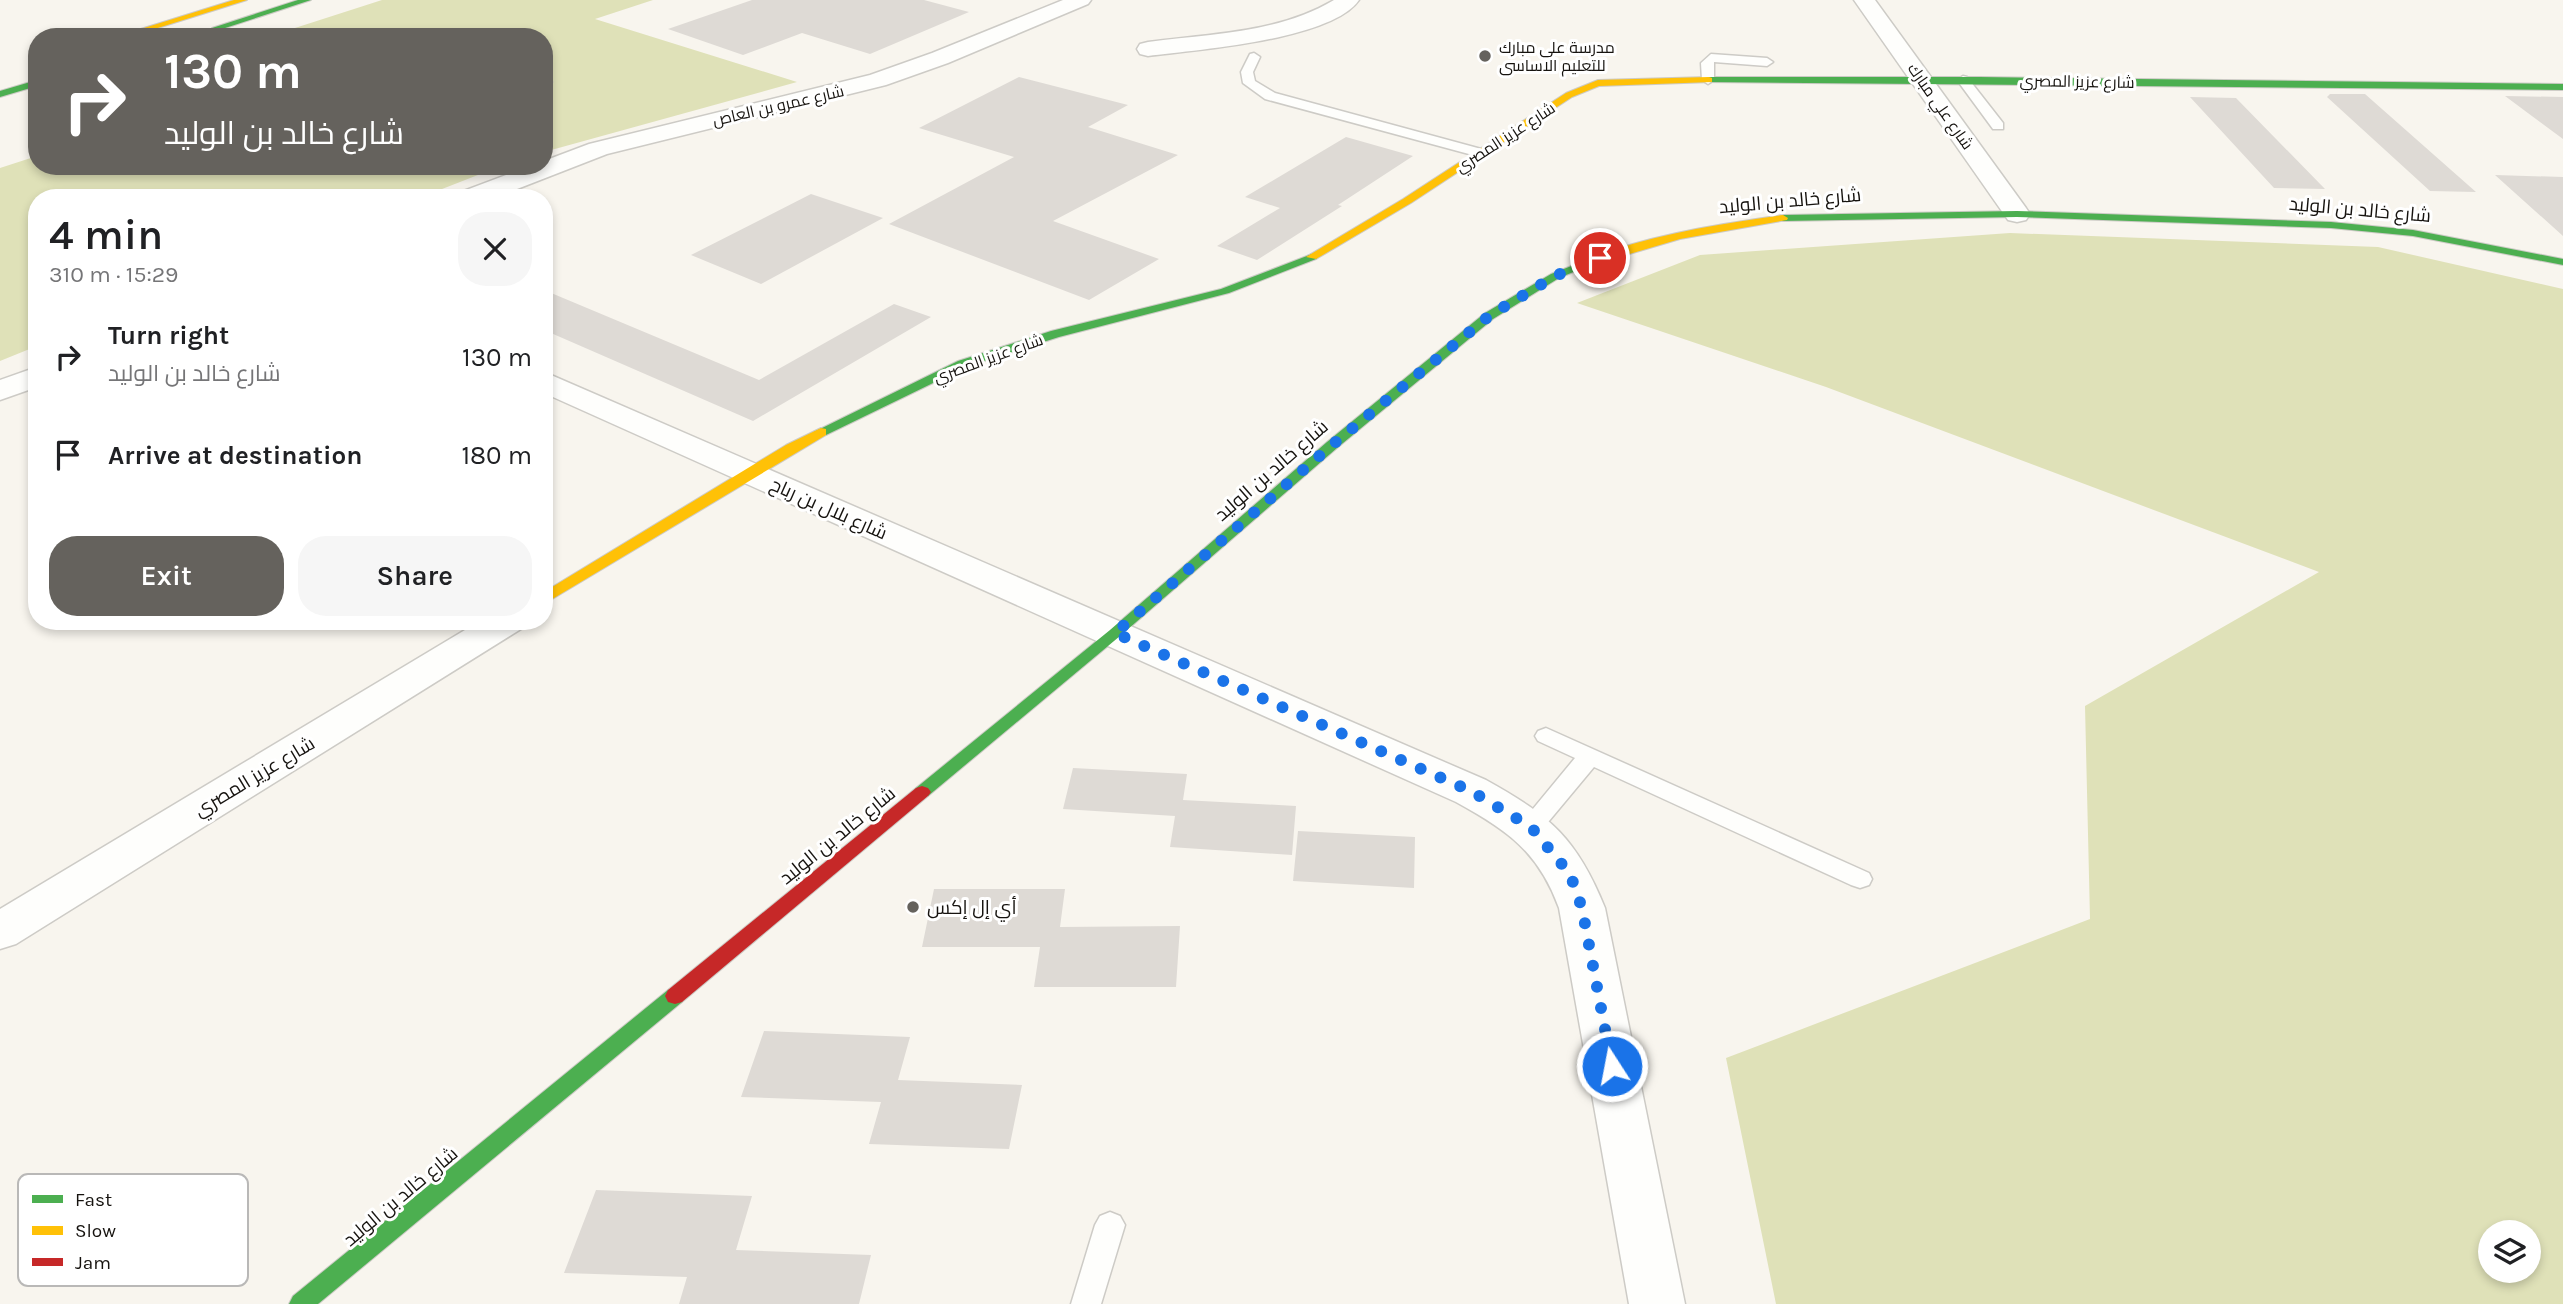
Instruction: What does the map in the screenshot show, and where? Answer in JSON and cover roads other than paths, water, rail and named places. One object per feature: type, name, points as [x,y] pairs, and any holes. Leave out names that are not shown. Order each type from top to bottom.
[{"type":"main road","points":[[149,28],[243,0]]},
{"type":"main road","points":[[216,28],[307,0]]},
{"type":"main road","name":"شارع عزيز المصري","points":[[553,594],[791,448],[962,364],[1055,334],[1226,291],[1303,262],[1407,201],[1583,88],[1617,81],[1708,80],[2563,87]]},
{"type":"main road","points":[[0,94],[28,86]]},
{"type":"main road","name":"شارع خالد بن الوليد","points":[[302,1304],[1115,633],[1332,445],[1489,316],[1555,276],[1616,252],[1660,239],[1709,228],[1783,218],[2017,214],[2331,225],[2413,233],[2563,262]]},
{"type":"street","name":"شارع عمرو بن العاص","points":[[553,161],[878,80],[940,58],[1081,0]]},
{"type":"street","points":[[1148,49],[1284,29],[1313,20],[1349,0]]},
{"type":"street","name":"شارع علي مبارك","points":[[1864,0],[2017,214]]},
{"type":"street","name":"شارع عمرو بن العاص","points":[[485,189],[507,175]]},
{"type":"street","points":[[0,391],[28,380]]},
{"type":"street","name":"شارع بلال بن رباح","points":[[553,385],[1471,791],[1531,827],[1570,874],[1582,908],[1657,1304]]},
{"type":"street","name":"شارع عزيز المصري","points":[[0,931],[493,630]]},
{"type":"lane","points":[[1254,57],[1247,72],[1248,83],[1270,96],[1480,153]]},
{"type":"lane","points":[[1708,80],[1707,63],[1711,58],[1767,62]]},
{"type":"lane","points":[[1963,80],[1998,126]]},
{"type":"lane","points":[[1546,736],[1860,879]]},
{"type":"lane","points":[[1531,827],[1590,756]]},
{"type":"lane","points":[[1086,1304],[1110,1225]]},
{"type":"place","name":"مدرسة على مبارك للتعليم الاساسى","points":[[1485,56]]},
{"type":"place","name":"أي إل إكس","points":[[913,907]]}]
